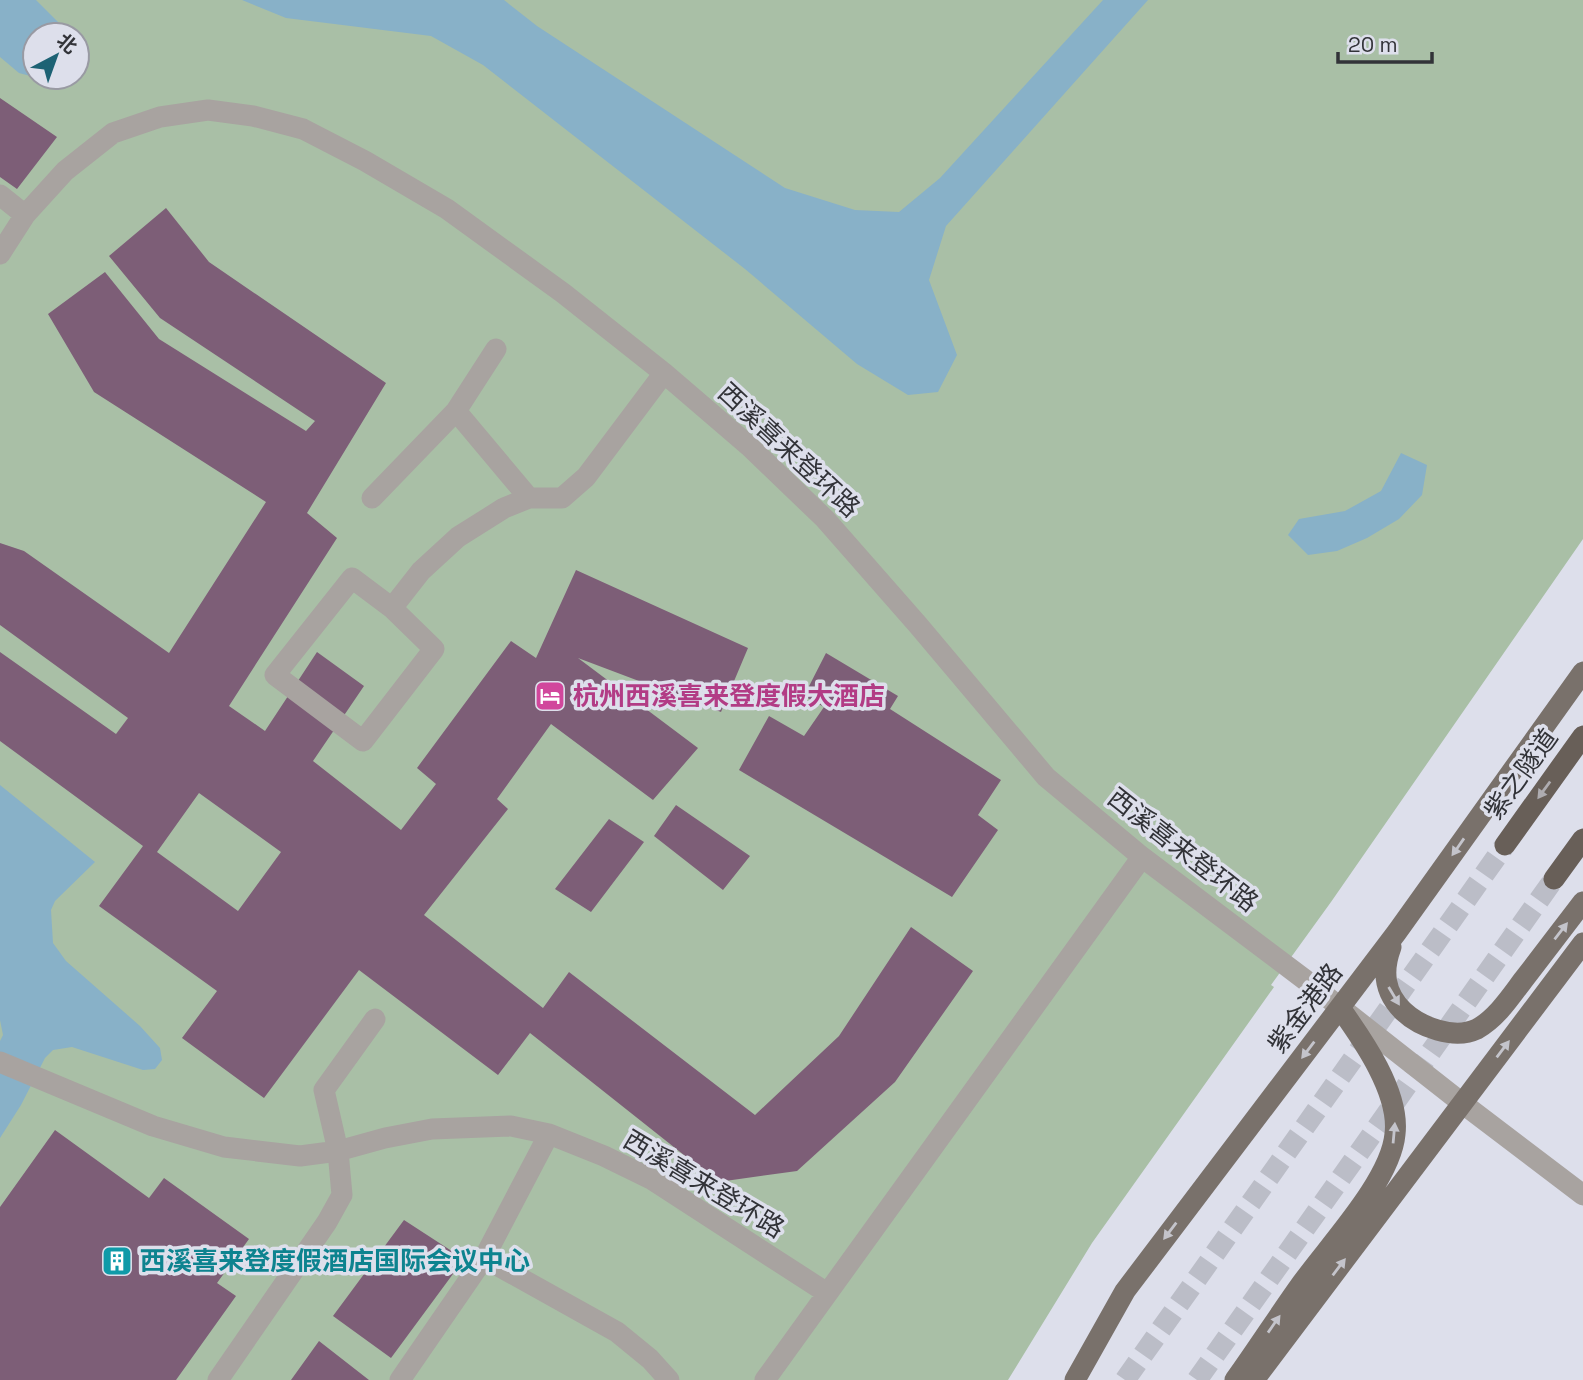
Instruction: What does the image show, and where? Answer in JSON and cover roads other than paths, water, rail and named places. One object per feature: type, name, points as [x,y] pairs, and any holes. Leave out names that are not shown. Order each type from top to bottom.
[{"type":"highway","name":"紫之隧道","points":[[1504,845],[1583,736]]},
{"type":"highway","points":[[1554,879],[1583,839]]},
{"type":"main road","name":"紫金港路","points":[[1075,1380],[1125,1291],[1397,932],[1583,672]]},
{"type":"main road","points":[[1397,932],[1385,964],[1386,982],[1391,996],[1403,1010],[1435,1030],[1474,1030],[1491,1019],[1506,1003],[1583,902]]},
{"type":"main road","points":[[1254,1380],[1583,943]]},
{"type":"main road","points":[[1235,1380],[1380,1176],[1392,1152],[1396,1132],[1395,1113],[1377,1066],[1340,1008]]},
{"type":"street","name":"西溪喜来登环路","points":[[0,254],[25,215],[65,171],[113,133],[160,117],[208,110],[253,116],[303,129],[365,161],[447,209],[563,293],[664,373],[749,446],[825,519],[1046,777],[1142,857],[1583,1195]]},
{"type":"street","points":[[0,195],[25,215]]},
{"type":"street","points":[[372,498],[456,411],[496,349]]},
{"type":"street","points":[[392,608],[421,570],[458,537],[504,508],[529,498],[562,498],[586,477],[664,373]]},
{"type":"street","points":[[456,411],[529,498]]},
{"type":"street","points":[[352,578],[392,608],[434,649],[363,741],[275,676],[352,578]]},
{"type":"street","points":[[765,1380],[1142,857]]},
{"type":"street","points":[[218,1380],[327,1222],[342,1195],[338,1151],[324,1090],[375,1019]]},
{"type":"street","name":"西溪喜来登环路","points":[[0,1062],[153,1126],[224,1147],[299,1156],[338,1151],[432,1129],[511,1126],[549,1134],[651,1179],[827,1293]]},
{"type":"street","points":[[400,1380],[484,1258],[549,1134]]},
{"type":"street","points":[[484,1258],[617,1332],[650,1359],[668,1380]]},
{"type":"water","points":[[0,0],[36,0],[57,21],[21,21],[21,74],[0,57]]},
{"type":"water","points":[[242,0],[504,0],[537,26],[785,188],[855,210],[899,212],[940,178],[1103,0],[1148,0],[946,226],[929,280],[957,355],[938,392],[908,395],[857,364],[745,269],[483,65],[431,36],[286,18]]},
{"type":"water","points":[[1401,453],[1427,465],[1422,495],[1399,519],[1367,538],[1337,551],[1308,555],[1288,535],[1299,519],[1345,511],[1381,491]]},
{"type":"water","points":[[0,785],[95,862],[55,901],[51,910],[53,943],[66,961],[140,1026],[160,1048],[162,1060],[155,1069],[143,1070],[72,1047],[53,1050],[45,1058],[21,1105],[0,1138],[0,1041],[3,1035],[0,1020]]},
{"type":"tunnel","points":[[1125,1380],[1505,845]]},
{"type":"tunnel","points":[[1197,1380],[1554,879]]},
{"type":"place","name":"杭州西溪喜来登度假大酒店","points":[[550,696]]},
{"type":"place","name":"西溪喜来登度假酒店国际会议中心","points":[[117,1261]]}]
